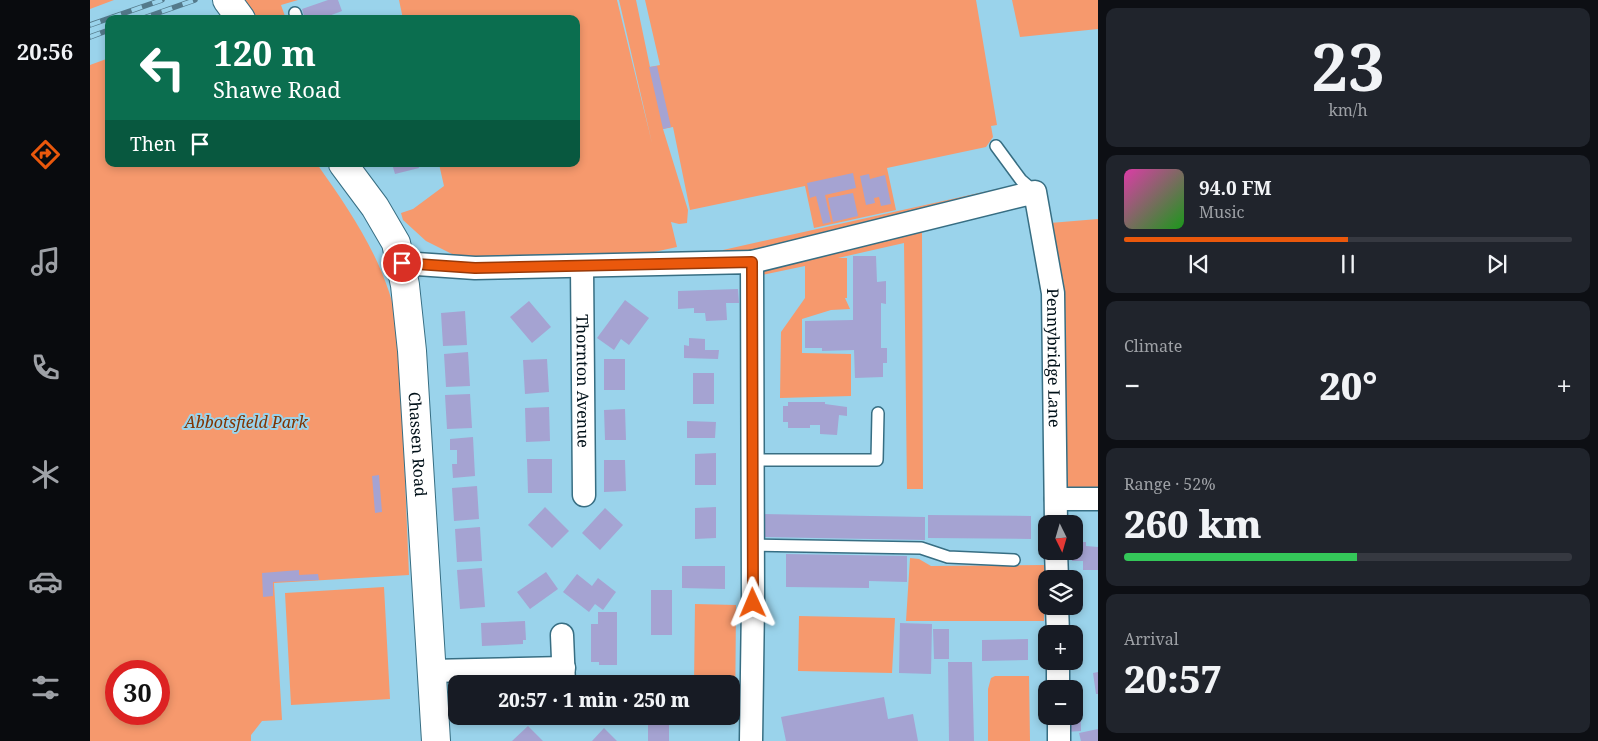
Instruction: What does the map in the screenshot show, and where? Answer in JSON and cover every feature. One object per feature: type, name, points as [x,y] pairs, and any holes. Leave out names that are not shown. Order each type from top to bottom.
[{"type":"street","name":"Chassen Road","points":[[352,168],[386,224],[396,243],[402,263],[412,351],[430,671],[436,741]]},
{"type":"street","points":[[402,263],[475,268],[752,262],[1036,192]]},
{"type":"street","name":"Pennybridge Lane","points":[[1036,192],[1053,300],[1056,515]]},
{"type":"street","points":[[751,741],[753,545],[752,262]]},
{"type":"street","name":"Thornton Avenue","points":[[582,267],[584,495]]},
{"type":"street","points":[[1056,499],[1098,499]]},
{"type":"street","points":[[562,635],[564,675]]},
{"type":"street","points":[[430,671],[537,675]]},
{"type":"street","points":[[1059,725],[1059,741]]},
{"type":"lane","points":[[996,146],[1021,180],[1036,192]]},
{"type":"lane","points":[[752,460],[877,460],[878,413]]},
{"type":"lane","points":[[753,545],[921,548],[948,557],[1014,560]]},
{"type":"green space","points":[[90,0],[114,0],[90,9]]},
{"type":"green space","points":[[245,0],[298,0],[281,5],[285,15],[254,15]]},
{"type":"green space","points":[[399,0],[617,0],[652,143],[619,0],[636,0],[650,67],[660,65],[645,0],[976,0],[997,125],[991,126],[993,137],[986,147],[887,168],[896,210],[814,228],[805,186],[690,210],[673,127],[663,129],[688,210],[687,223],[671,222],[677,247],[654,252],[644,257],[503,262],[456,256],[426,241],[403,220],[401,213],[413,209],[444,186],[440,167],[580,167],[580,15],[402,15]]},
{"type":"green space","points":[[1012,0],[1098,0],[1098,29],[1020,37]]},
{"type":"green space","name":"Abbotsfield Park","points":[[105,59],[105,167],[319,167],[345,204],[369,245],[388,288],[394,311],[399,335],[409,575],[274,583],[282,720],[262,721],[251,735],[251,741],[90,741],[90,65]]},
{"type":"green space","points":[[1006,187],[1014,188],[750,257],[723,254],[723,250]]},
{"type":"green space","points":[[1098,219],[1098,487],[1063,487],[1050,223]]},
{"type":"green space","points":[[922,232],[923,489],[907,489],[904,243],[838,258],[847,258],[847,298],[845,298],[850,309],[831,310],[802,319],[802,353],[851,354],[851,396],[780,398],[781,332],[805,298],[805,266],[762,275],[757,269]]},
{"type":"green space","points":[[910,558],[919,559],[931,566],[1045,565],[1045,570],[1038,570],[1038,615],[1044,615],[1044,621],[906,621]]},
{"type":"green space","points":[[384,587],[390,699],[291,705],[285,593]]},
{"type":"green space","points":[[695,604],[736,605],[735,675],[694,675]]},
{"type":"green space","points":[[799,616],[895,618],[892,673],[798,671]]},
{"type":"green space","points":[[995,676],[1029,676],[1030,741],[988,741],[988,689],[991,678]]},
{"type":"building","points":[[328,0],[338,0],[342,11],[332,15],[304,15],[302,9]]},
{"type":"building","points":[[657,66],[671,127],[663,129],[649,67]]},
{"type":"building","points":[[393,167],[419,167],[419,168],[395,174]]},
{"type":"building","points":[[853,173],[856,188],[825,195],[831,222],[823,224],[816,196],[810,198],[807,183]]},
{"type":"building","points":[[869,174],[870,179],[885,175],[891,204],[881,206],[879,197],[874,198],[875,203],[866,205],[860,176]]},
{"type":"building","points":[[853,193],[858,216],[833,222],[828,198]]},
{"type":"building","points":[[853,256],[876,256],[877,282],[886,281],[886,304],[881,303],[881,348],[887,348],[887,363],[883,363],[883,377],[855,378],[854,350],[822,351],[822,348],[805,348],[805,321],[853,320]]},
{"type":"building","points":[[738,289],[739,303],[726,303],[727,320],[706,321],[705,313],[694,313],[694,308],[678,309],[678,291]]},
{"type":"building","points":[[625,300],[649,318],[629,345],[621,339],[614,350],[597,338]]},
{"type":"building","points":[[529,301],[551,327],[532,343],[510,317]]},
{"type":"building","points":[[465,311],[467,345],[443,346],[441,313]]},
{"type":"building","points":[[689,338],[705,339],[705,350],[719,350],[718,359],[684,358],[684,345],[689,346]]},
{"type":"building","points":[[468,352],[470,386],[446,387],[444,354]]},
{"type":"building","points":[[547,359],[549,392],[525,394],[523,360]]},
{"type":"building","points":[[604,359],[625,359],[625,390],[604,390]]},
{"type":"building","points":[[693,373],[714,373],[714,404],[693,404]]},
{"type":"building","points":[[470,394],[472,428],[447,429],[445,395]]},
{"type":"building","points":[[788,402],[825,402],[825,404],[847,407],[847,416],[839,415],[837,435],[820,434],[820,425],[810,425],[810,428],[788,428],[788,422],[783,422],[783,406],[788,406]]},
{"type":"building","points":[[549,407],[550,441],[526,442],[525,408]]},
{"type":"building","points":[[625,409],[626,440],[605,440],[604,410]]},
{"type":"building","points":[[687,421],[716,422],[715,438],[687,438]]},
{"type":"building","points":[[473,437],[475,476],[453,478],[452,464],[457,464],[457,450],[450,450],[450,439]]},
{"type":"building","points":[[716,453],[716,485],[695,485],[695,454]]},
{"type":"building","points":[[527,459],[552,459],[552,493],[528,493]]},
{"type":"building","points":[[604,460],[625,460],[626,491],[604,492]]},
{"type":"building","points":[[379,475],[382,512],[375,513],[372,476]]},
{"type":"building","points":[[477,486],[479,519],[454,521],[452,488]]},
{"type":"building","points":[[545,507],[569,531],[552,548],[528,525]]},
{"type":"building","points":[[716,507],[716,538],[695,539],[695,508]]},
{"type":"building","points":[[605,508],[623,525],[600,550],[582,533]]},
{"type":"building","points":[[761,514],[925,517],[925,540],[761,537]]},
{"type":"building","points":[[928,515],[1031,516],[1031,539],[928,538]]},
{"type":"building","points":[[480,527],[482,561],[457,562],[455,529]]},
{"type":"building","points":[[1083,542],[1086,542],[1086,546],[1098,547],[1098,570],[1083,570],[1083,561],[1072,561],[1083,560]]},
{"type":"building","points":[[786,554],[907,556],[907,582],[869,581],[869,588],[786,587]]},
{"type":"building","points":[[682,566],[725,566],[725,589],[682,588]]},
{"type":"building","points":[[482,568],[485,607],[460,609],[457,570]]},
{"type":"building","points":[[299,570],[299,575],[318,574],[319,580],[273,582],[273,596],[263,597],[262,573]]},
{"type":"building","points":[[546,572],[558,589],[530,609],[517,592]]},
{"type":"building","points":[[577,574],[592,586],[598,578],[616,592],[603,610],[595,604],[589,612],[563,592]]},
{"type":"building","points":[[651,590],[672,590],[672,635],[651,635]]},
{"type":"building","points":[[598,612],[617,612],[617,665],[599,665],[599,662],[591,662],[591,624],[598,624]]},
{"type":"building","points":[[525,621],[526,640],[523,640],[523,644],[482,646],[481,623]]},
{"type":"building","points":[[900,623],[932,624],[931,674],[899,673]]},
{"type":"building","points":[[933,629],[949,629],[949,659],[934,659]]},
{"type":"building","points":[[1028,639],[1028,660],[982,661],[982,640]]},
{"type":"building","points":[[948,662],[972,662],[974,741],[949,741]]},
{"type":"building","points":[[1098,672],[1098,694],[1096,694],[1093,673]]},
{"type":"building","points":[[884,697],[888,719],[913,714],[918,741],[786,741],[781,717]]},
{"type":"building","points":[[648,725],[669,725],[669,741],[648,741]]},
{"type":"building","points":[[1065,725],[1081,725],[1081,731],[1065,732]]},
{"type":"building","points":[[528,726],[543,741],[512,741]]},
{"type":"building","points":[[604,728],[617,741],[592,741]]},
{"type":"building","points":[[1098,729],[1098,741],[1081,741],[1079,733]]},
{"type":"railway","points":[[119,15],[162,0]]},
{"type":"railway","points":[[152,15],[195,0]]},
{"type":"railway","points":[[90,25],[105,20]]},
{"type":"railway","points":[[90,37],[105,31]]},
{"type":"route","points":[[402,263],[475,268],[752,262],[753,603]]}]
